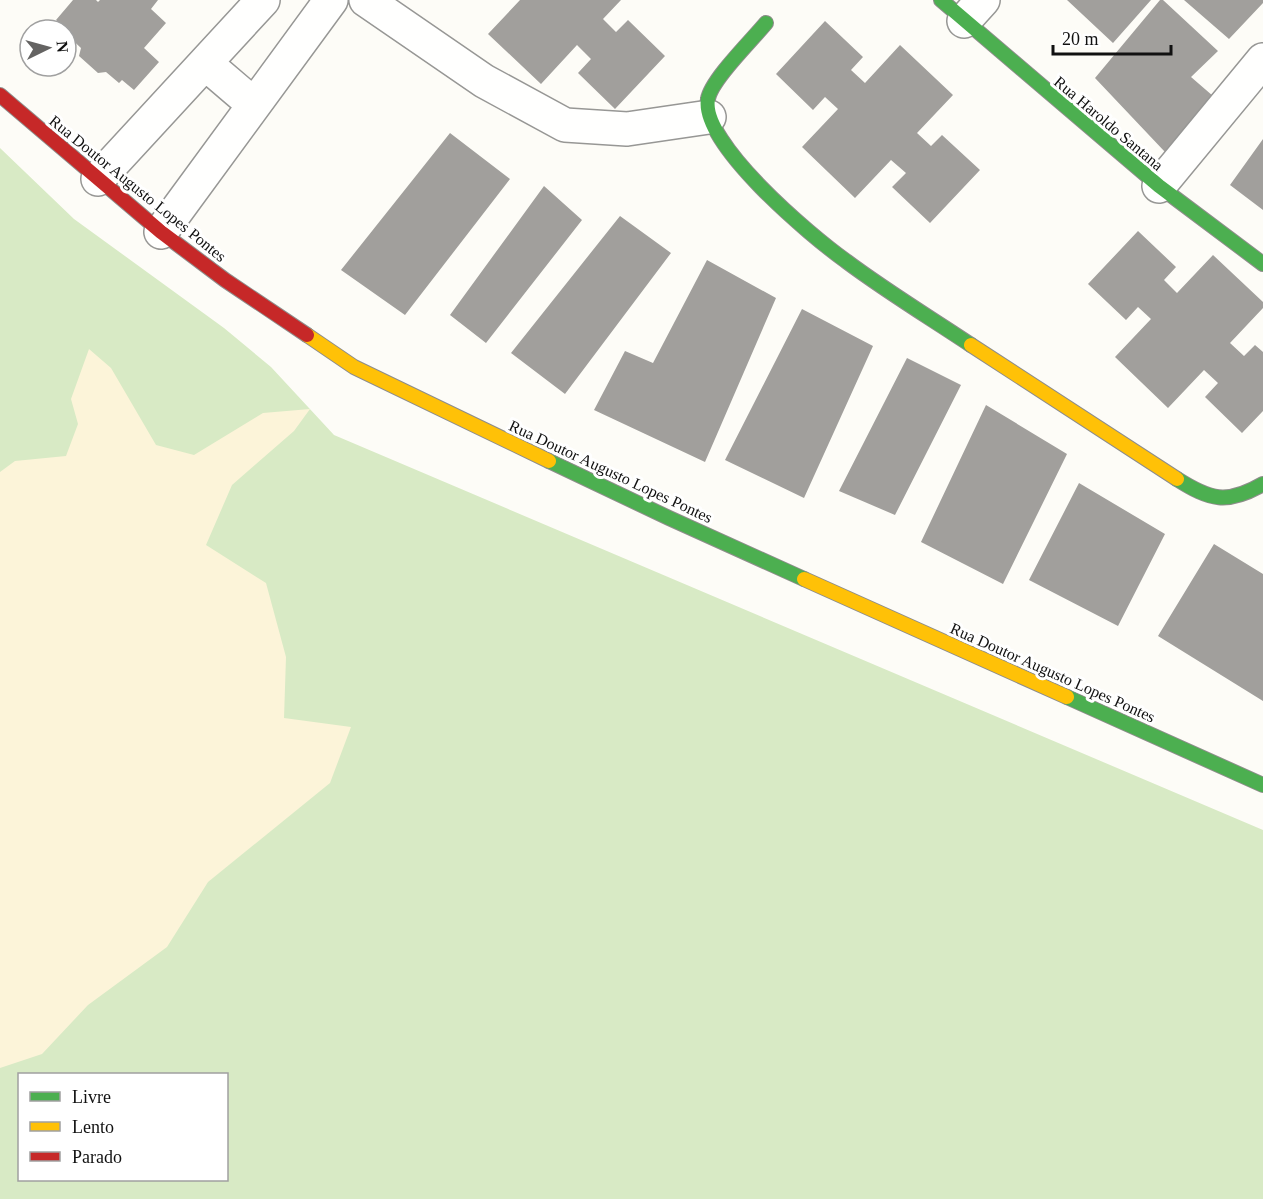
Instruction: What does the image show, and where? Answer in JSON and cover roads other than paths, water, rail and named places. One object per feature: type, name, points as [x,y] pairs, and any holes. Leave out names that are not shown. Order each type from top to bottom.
[{"type":"street","points":[[98,179],[263,0]]},
{"type":"street","points":[[161,232],[253,104],[332,0]]},
{"type":"street","points":[[366,0],[484,81],[565,125],[627,129],[709,117]]},
{"type":"street","name":"Rua Haroldo Santana","points":[[963,7],[1159,186],[1263,264]]},
{"type":"street","points":[[766,23],[716,82],[708,98],[709,117],[728,151],[772,198],[844,260],[1202,494],[1212,497],[1237,497],[1248,494],[1263,484]]},
{"type":"street","points":[[1159,186],[1263,60]]},
{"type":"street","points":[[205,63],[253,104]]},
{"type":"street","name":"Rua Doutor Augusto Lopes Pontes","points":[[0,95],[161,232],[225,280],[354,367],[669,518],[1263,785]]}]
